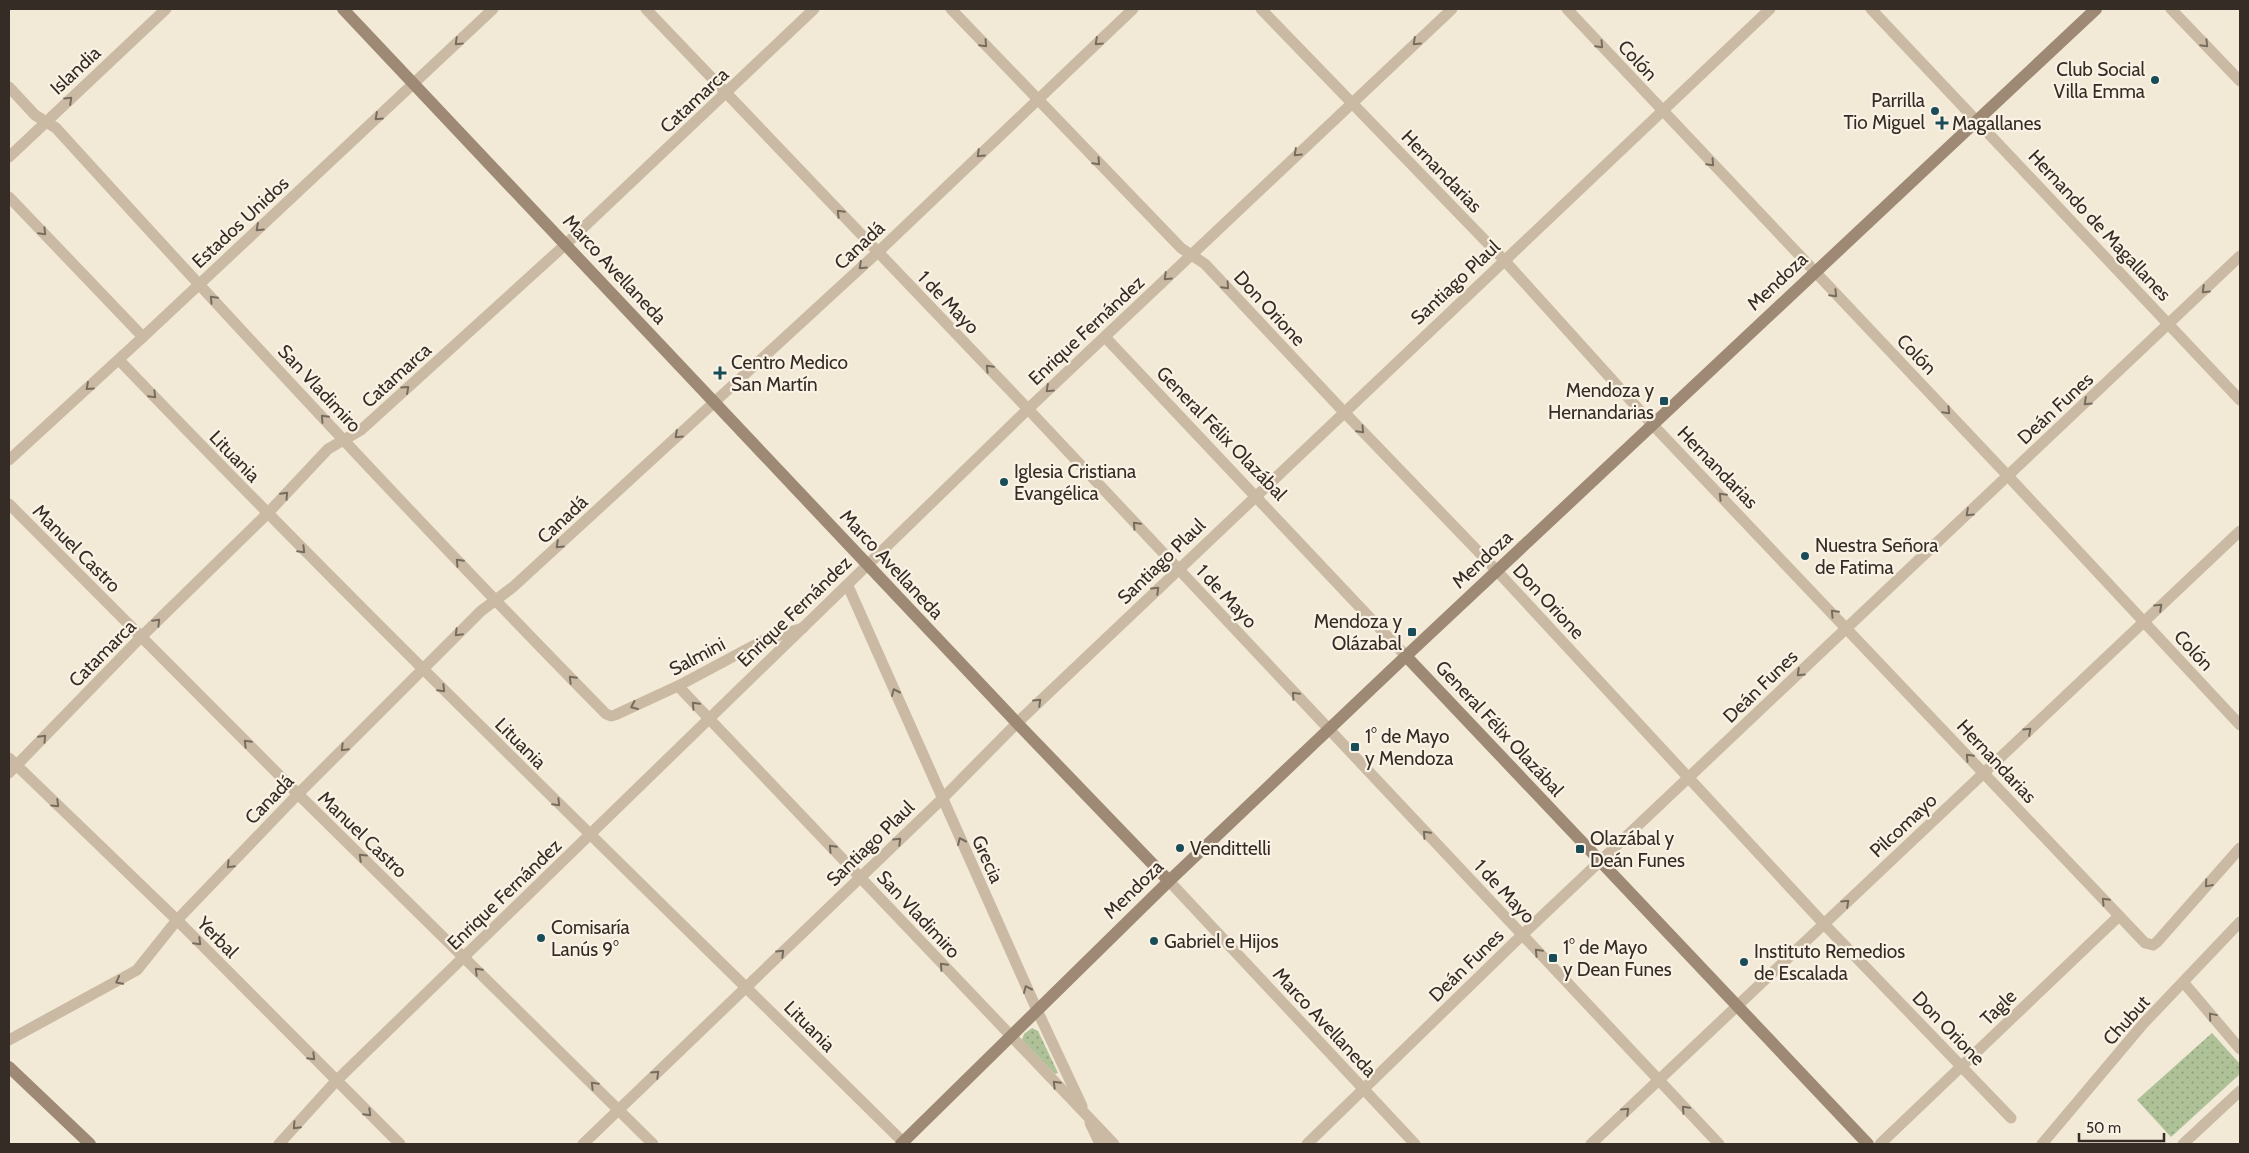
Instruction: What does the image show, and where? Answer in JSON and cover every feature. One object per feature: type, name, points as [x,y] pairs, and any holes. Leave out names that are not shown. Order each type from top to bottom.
[{"type":"street","name":"Islandia","points":[[9,157],[166,9]]},
{"type":"street","name":"Marco Avellaneda","points":[[343,9],[867,565],[1169,881],[1415,1144]]},
{"type":"street","name":"Estados Unidos","points":[[9,460],[119,360],[494,9]]},
{"type":"street","name":"1 de Mayo","points":[[646,9],[1028,409],[1719,1144]]},
{"type":"street","name":"Catamarca","points":[[11,765],[267,514],[328,449],[361,430],[566,244],[727,94],[814,9]]},
{"type":"street","name":"Don Orione","points":[[951,9],[1036,100],[1181,248],[1205,264],[1498,572],[1824,924],[2011,1118]]},
{"type":"street","name":"Canadá","points":[[9,1040],[128,976],[144,963],[177,920],[298,794],[494,600],[513,587],[878,252],[1133,9]]},
{"type":"street","name":"Hernandarias","points":[[1262,9],[1504,260],[1652,424],[1847,627],[2145,943],[2153,944],[2157,942],[2240,848]]},
{"type":"street","name":"Enrique Fernández","points":[[279,1144],[336,1082],[1028,409],[1452,9]]},
{"type":"street","name":"Colón","points":[[1567,9],[2240,725]]},
{"type":"street","name":"Santiago Plaul","points":[[583,1144],[1255,495],[1770,9]]},
{"type":"street","name":"Hernando de Magallanes","points":[[1871,9],[2240,400]]},
{"type":"street","name":"Mendoza","points":[[903,1144],[1009,1036],[1169,881],[1406,656],[1498,572],[1652,424],[2096,9]]},
{"type":"street","points":[[2171,9],[2240,81]]},
{"type":"street","name":"San Vladimiro","points":[[9,87],[35,115],[56,128],[494,600],[606,714]]},
{"type":"street","points":[[9,197],[143,337]]},
{"type":"street","name":"Deán Funes","points":[[1308,1144],[1600,860],[2240,256]]},
{"type":"street","name":"General Félix Olazábal","points":[[1105,336],[1868,1144]]},
{"type":"street","name":"Lituania","points":[[119,360],[267,514],[903,1144]]},
{"type":"street","name":"Manuel Castro","points":[[9,504],[141,638],[653,1144]]},
{"type":"street","name":"Pilcomayo","points":[[1591,1144],[2240,531]]},
{"type":"street","name":"Grecia","points":[[848,586],[1037,1010],[1100,1144]]},
{"type":"street","name":"Salmini","points":[[606,714],[615,715],[678,686],[764,640],[804,627]]},
{"type":"street","name":"San Vladimiro","points":[[678,686],[1009,1036],[1114,1144]]},
{"type":"street","name":"Yerbal","points":[[11,765],[177,920],[336,1082],[400,1144]]},
{"type":"street","name":"Tagle","points":[[1880,1144],[2119,916]]},
{"type":"street","name":"Chubut","points":[[2042,1144],[2143,1024],[2240,922]]},
{"type":"street","points":[[2184,983],[2240,1049]]},
{"type":"street","points":[[9,1067],[90,1144]]},
{"type":"street","points":[[2183,1144],[2240,1091]]},
{"type":"green space","points":[[1032,1028],[1038,1031],[1058,1073],[1055,1074],[1022,1040],[1024,1034]]},
{"type":"green space","points":[[2212,1033],[2240,1064],[2240,1074],[2171,1137],[2137,1100]]},
{"type":"place","name":"Club Social Villa Emma","points":[[2155,80]]},
{"type":"place","name":"Parrilla Tio Miguel","points":[[1935,111]]},
{"type":"place","name":"Magallanes","points":[[1942,123]]},
{"type":"place","name":"Centro Medico San Martín","points":[[720,373]]},
{"type":"place","name":"Mendoza y Hernandarias","points":[[1664,401]]},
{"type":"place","name":"Iglesia Cristiana Evangélica","points":[[1004,482]]},
{"type":"place","name":"Nuestra Señora de Fatima","points":[[1805,556]]},
{"type":"place","name":"Mendoza y Olázabal","points":[[1412,632]]},
{"type":"place","name":"1° de Mayo y Mendoza","points":[[1355,747]]},
{"type":"place","name":"Vendittelli","points":[[1180,848]]},
{"type":"place","name":"Olazábal y Deán Funes","points":[[1580,849]]},
{"type":"place","name":"Comisaría Lanús 9°","points":[[541,938]]},
{"type":"place","name":"Gabriel e Hijos","points":[[1154,941]]},
{"type":"place","name":"1° de Mayo y Dean Funes","points":[[1553,958]]},
{"type":"place","name":"Instituto Remedios de Escalada","points":[[1744,962]]}]
